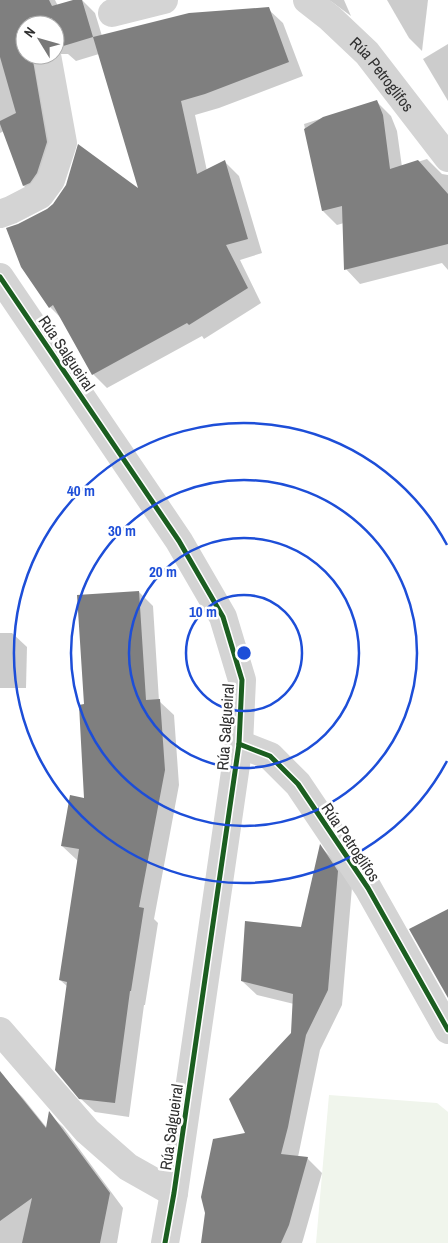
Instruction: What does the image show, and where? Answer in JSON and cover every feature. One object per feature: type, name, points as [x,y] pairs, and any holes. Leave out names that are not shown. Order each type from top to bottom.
[{"type":"street","points":[[112,13],[164,0]]},
{"type":"street","name":"Rúa Petroglifos","points":[[307,0],[330,18],[366,53],[448,158]]},
{"type":"street","points":[[0,214],[40,195],[51,180],[63,142],[49,65]]},
{"type":"street","name":"Rúa Salgueiral","points":[[0,277],[179,541],[223,617],[242,680],[239,744],[166,1243]]},
{"type":"street","name":"Rúa Petroglifos","points":[[239,744],[270,756],[298,784],[368,888],[448,1030]]},
{"type":"street","name":"Rúa Salgueiral","points":[[0,1032],[87,1131],[128,1167],[174,1193]]},
{"type":"shaded area","points":[[329,1095],[437,1103],[448,1112],[448,1243],[316,1243]]},
{"type":"building","points":[[0,0],[49,0],[52,6],[73,0],[82,0],[93,37],[65,45],[65,15],[15,15],[15,65],[34,65],[47,142],[37,173],[30,183],[23,186],[0,124],[0,121],[16,113],[0,57]]},
{"type":"building","points":[[269,7],[289,62],[205,94],[181,101],[197,174],[225,160],[248,239],[226,245],[248,288],[189,325],[187,323],[92,375],[53,305],[49,308],[21,267],[6,228],[18,224],[53,204],[66,185],[78,144],[138,188],[93,37],[189,13]]},
{"type":"building","points":[[377,100],[383,115],[390,169],[418,160],[448,194],[448,244],[344,270],[342,206],[322,211],[304,129],[323,117]]},
{"type":"building","points":[[139,591],[146,700],[160,699],[165,770],[139,907],[144,908],[130,991],[115,1103],[79,1099],[55,1070],[67,982],[59,980],[79,849],[61,846],[70,795],[84,798],[79,705],[84,704],[77,595]]},
{"type":"building","points":[[320,844],[338,871],[328,990],[306,1035],[281,1154],[308,1157],[289,1225],[281,1243],[201,1243],[205,1213],[201,1197],[213,1139],[245,1133],[229,1099],[291,1033],[293,994],[241,981],[245,921],[301,927]]},
{"type":"building","points":[[448,909],[448,998],[409,929]]},
{"type":"building","points":[[0,1071],[46,1128],[49,1111],[110,1193],[100,1243],[22,1243],[32,1198],[0,1221]]},
{"type":"cycle path","points":[[0,277],[179,541],[223,617],[242,680],[239,744],[174,1193],[165,1243]]},
{"type":"cycle path","points":[[239,744],[270,756],[298,784],[368,888],[448,1030]]}]
